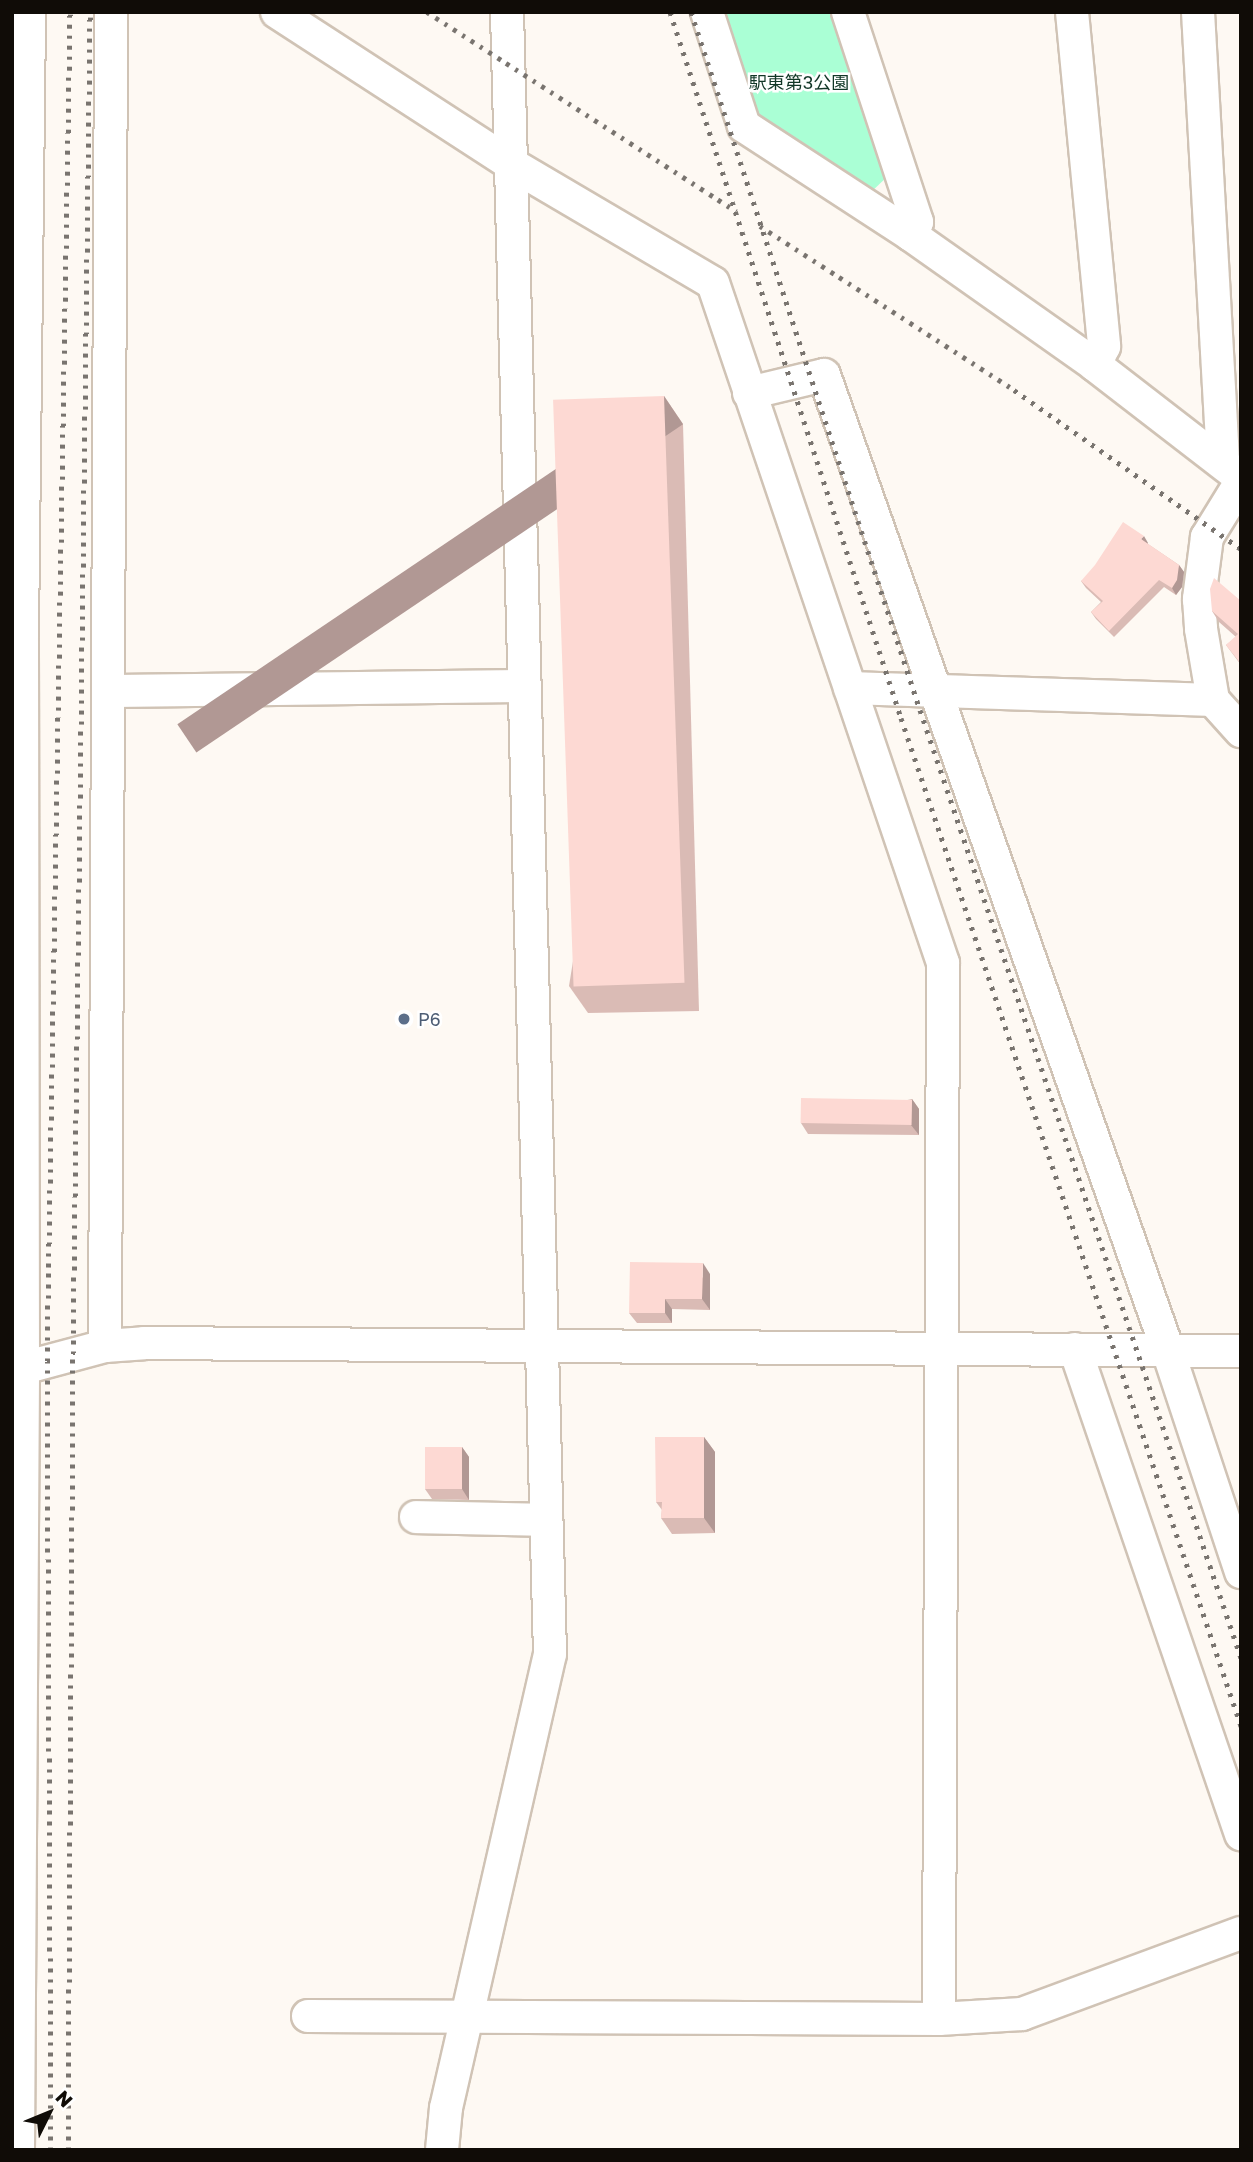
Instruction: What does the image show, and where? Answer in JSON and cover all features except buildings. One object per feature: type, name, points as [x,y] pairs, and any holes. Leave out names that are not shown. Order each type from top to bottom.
[{"type":"street","points":[[18,2150],[15,2014],[19,159],[29,12]]},
{"type":"street","points":[[105,1346],[111,12]]},
{"type":"street","points":[[277,12],[511,164],[713,283],[943,963],[939,2019]]},
{"type":"street","points":[[442,2150],[446,2108],[465,2019],[550,1654],[508,12]]},
{"type":"street","points":[[707,12],[744,126],[911,235],[1095,365],[1235,474]]},
{"type":"street","points":[[848,12],[917,222],[911,235]]},
{"type":"street","points":[[1072,12],[1104,346],[1095,365]]},
{"type":"street","points":[[1198,12],[1227,290],[1235,474],[1207,537],[1199,599],[1200,629],[1213,700],[1241,731]]},
{"type":"street","points":[[749,393],[824,375],[1168,1351],[1241,1572]]},
{"type":"street","points":[[110,691],[525,686]]},
{"type":"street","points":[[850,688],[1213,700]]},
{"type":"street","points":[[18,1369],[105,1346],[144,1343],[1241,1351]]},
{"type":"street","points":[[1075,1349],[1241,1834]]},
{"type":"street","points":[[416,1517],[546,1520]]},
{"type":"street","points":[[308,2016],[465,2019],[939,2019],[1022,2014],[1241,1933]]},
{"type":"green space","name":"駅東第3公園","points":[[719,12],[832,12],[888,176],[870,193],[754,116]]},
{"type":"railway","points":[[51,2150],[47,1361],[70,12]]},
{"type":"railway","points":[[68,2150],[73,1354],[90,12]]},
{"type":"railway","points":[[427,12],[736,211]]},
{"type":"railway","points":[[670,12],[901,718],[1241,1726]]},
{"type":"railway","points":[[691,12],[920,710],[1241,1658]]},
{"type":"railway","points":[[760,226],[1014,390],[1241,549]]},
{"type":"place","name":"P6","points":[[404,1019]]}]
